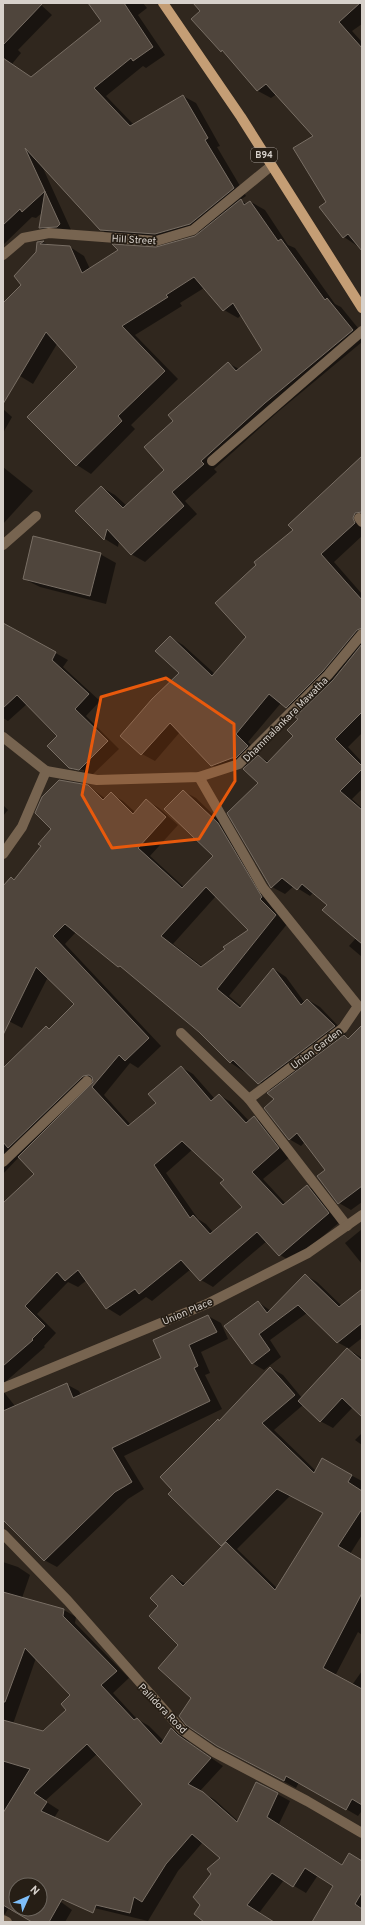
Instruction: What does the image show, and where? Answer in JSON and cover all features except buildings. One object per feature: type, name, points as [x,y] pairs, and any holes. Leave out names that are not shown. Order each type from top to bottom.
[{"type":"main road","name":"B94","points":[[163,3],[241,117],[362,308]]},
{"type":"street","name":"Hill Street","points":[[3,255],[23,238],[49,233],[156,242],[187,232],[193,230],[271,166]]},
{"type":"street","points":[[212,461],[362,331]]},
{"type":"street","points":[[3,545],[36,516]]},
{"type":"street","name":"Dhammalankara Mawatha","points":[[46,771],[97,780],[199,777],[239,764],[328,675],[362,634]]},
{"type":"street","points":[[3,737],[46,771],[22,827],[3,854]]},
{"type":"street","name":"Union Garden","points":[[199,777],[263,888],[358,1006],[344,1028],[249,1099]]},
{"type":"street","points":[[181,1033],[249,1099],[347,1226]]},
{"type":"street","points":[[3,1162],[87,1081]]},
{"type":"street","name":"Union Place","points":[[3,1388],[208,1303],[308,1253],[362,1215]]},
{"type":"street","name":"Pallidora Road","points":[[3,1534],[68,1601],[182,1730],[214,1752],[308,1801],[362,1833]]},
{"type":"street","points":[[3,1920],[8,1922]]},
{"type":"highlighted area","points":[[166,678],[234,724],[235,781],[199,839],[112,848],[82,795],[101,697]]}]
